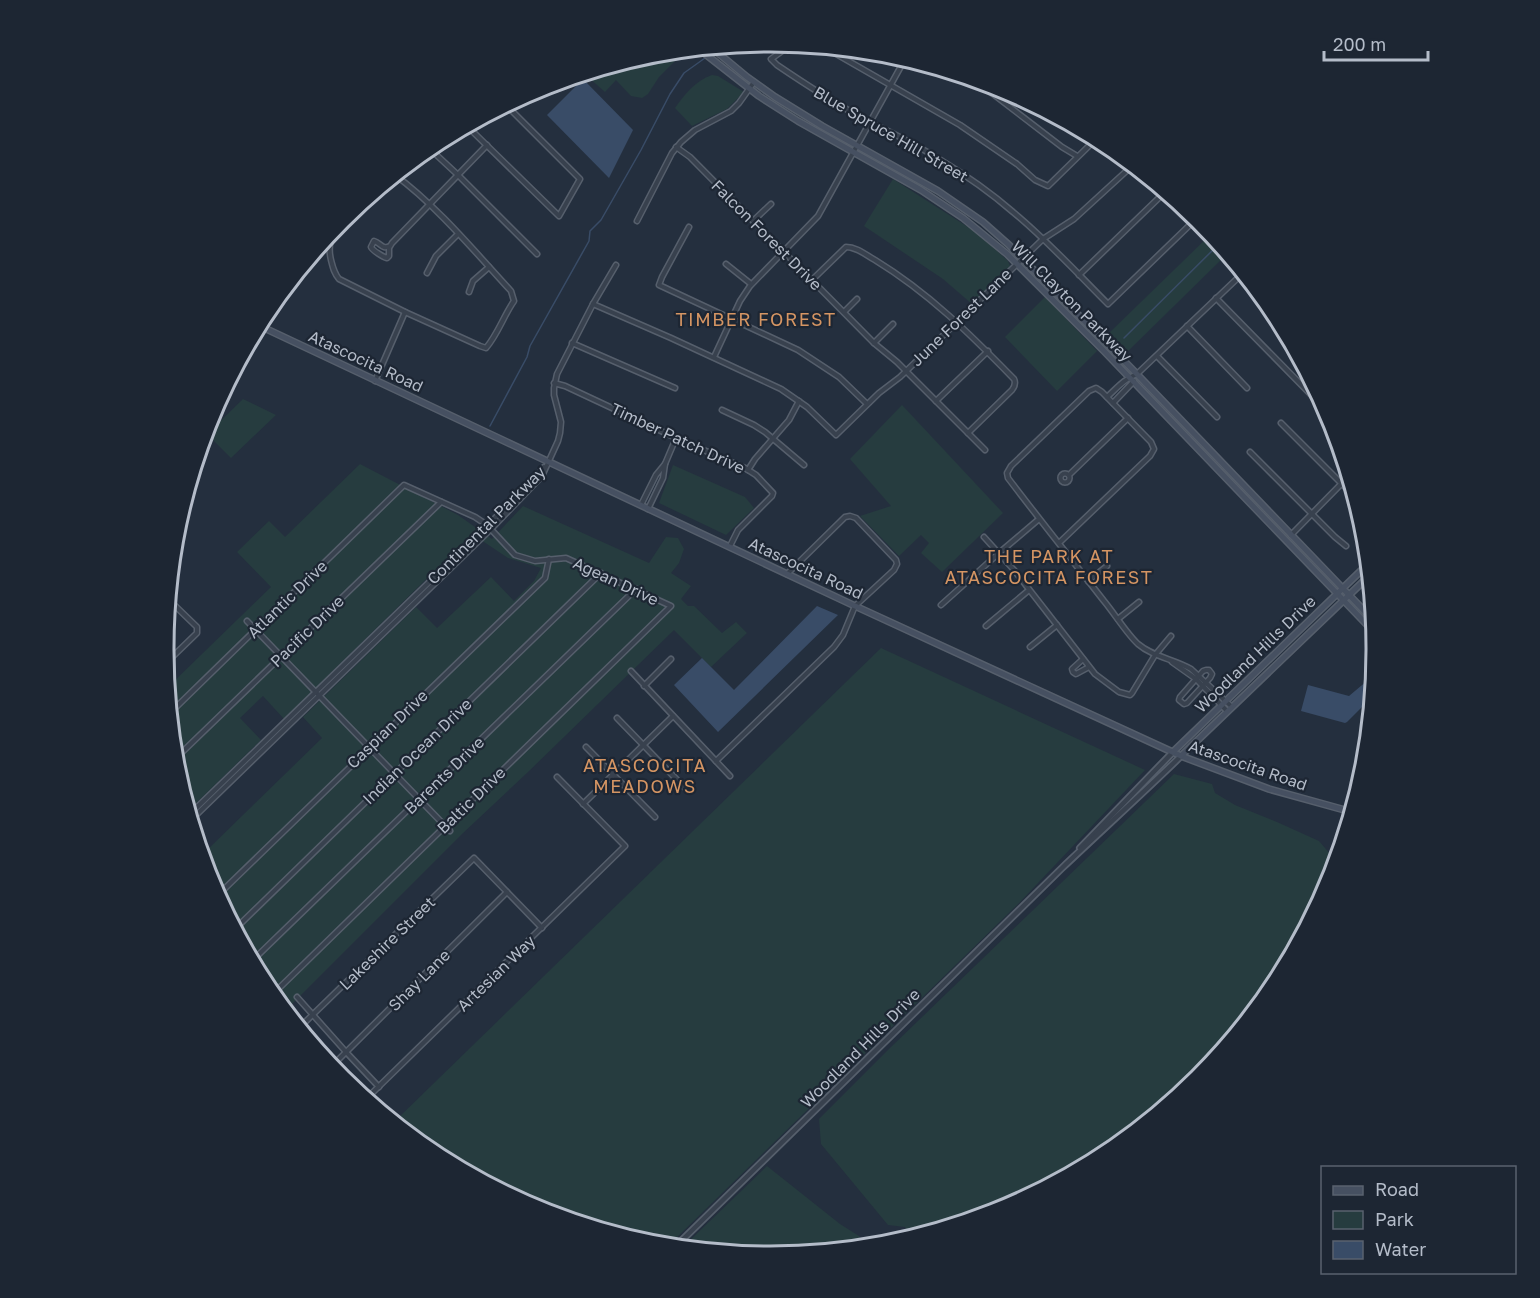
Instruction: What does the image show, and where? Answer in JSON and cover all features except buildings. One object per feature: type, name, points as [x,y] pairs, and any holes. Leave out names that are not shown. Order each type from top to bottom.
[{"type":"main road","name":"Will Clayton Parkway","points":[[721,55],[754,82],[808,118],[938,191],[974,215],[1009,245],[1365,611]]},
{"type":"main road","name":"Will Clayton Parkway","points":[[708,56],[749,89],[804,125],[943,204],[1007,254],[1365,623]]},
{"type":"main road","points":[[804,125],[808,118]]},
{"type":"main road","points":[[909,183],[912,176]]},
{"type":"main road","points":[[969,223],[974,215]]},
{"type":"main road","points":[[1065,312],[1070,307]]},
{"type":"main road","name":"Atascocita Road","points":[[266,330],[1181,756],[1267,788],[1344,810]]},
{"type":"main road","points":[[1180,431],[1186,426]]},
{"type":"main road","points":[[1232,485],[1238,478]]},
{"type":"main road","name":"Woodland Hills Drive","points":[[1173,752],[1361,571]]},
{"type":"main road","name":"Woodland Hills Drive","points":[[1181,756],[1362,582]]},
{"type":"main road","points":[[1278,650],[1283,658]]},
{"type":"street","name":"Blue Spruce Hill Street","points":[[780,53],[771,59],[777,65],[824,96],[938,158],[1011,210],[1108,304],[1190,225]]},
{"type":"street","points":[[842,57],[972,132],[1035,180],[1047,186],[1089,145]]},
{"type":"street","points":[[714,357],[740,301],[751,284],[818,216],[900,67]]},
{"type":"street","points":[[637,221],[676,147],[695,130],[730,111],[739,103],[754,82]]},
{"type":"street","points":[[999,98],[1077,156]]},
{"type":"street","points":[[473,132],[559,216],[580,179],[512,111]]},
{"type":"street","points":[[390,246],[390,256],[387,258],[374,252],[370,247],[374,241],[383,247],[390,246],[487,145]]},
{"type":"street","name":"Falcon Forest Drive","points":[[676,147],[690,157],[874,343],[906,371],[984,450]]},
{"type":"street","points":[[436,155],[537,254]]},
{"type":"street","name":"June Forest Lane","points":[[799,401],[836,435],[867,404],[906,371],[1042,239],[1074,219],[1126,171]]},
{"type":"street","points":[[328,249],[334,273],[339,279],[405,312],[486,348],[514,301],[511,291],[458,234],[402,180]]},
{"type":"street","points":[[1079,274],[1159,198]]},
{"type":"street","points":[[753,221],[771,204]]},
{"type":"street","points":[[689,227],[659,285],[782,342],[815,360],[839,377],[867,404]]},
{"type":"street","points":[[427,273],[436,256],[458,234]]},
{"type":"street","points":[[812,280],[847,247],[858,249],[935,302],[988,351],[1016,382],[1012,390],[968,433]]},
{"type":"street","points":[[548,462],[558,441],[561,427],[554,383],[572,343],[616,264]]},
{"type":"street","points":[[726,264],[751,284]]},
{"type":"street","points":[[469,292],[473,281],[489,267]]},
{"type":"street","points":[[1113,403],[1133,382],[1137,374],[1237,279]]},
{"type":"street","points":[[1216,298],[1308,392]]},
{"type":"street","points":[[844,312],[857,299]]},
{"type":"street","points":[[593,304],[714,357],[781,389],[799,401],[789,420],[748,470]]},
{"type":"street","points":[[375,381],[405,312]]},
{"type":"street","points":[[874,343],[893,324]]},
{"type":"street","points":[[1187,326],[1247,388]]},
{"type":"street","points":[[572,343],[675,388]]},
{"type":"street","points":[[936,401],[988,351]]},
{"type":"street","points":[[1157,356],[1217,417]]},
{"type":"street","points":[[1107,397],[1128,377],[1137,374]]},
{"type":"street","name":"Timber Patch Drive","points":[[554,383],[565,386],[756,475],[772,493],[772,496],[738,530],[730,546]]},
{"type":"street","points":[[1059,543],[1150,456],[1154,449],[1147,438],[1098,389],[1089,391],[1011,466],[1007,473],[1008,478],[1132,638],[1155,655],[1167,658],[1198,677],[1229,709]]},
{"type":"street","points":[[722,410],[754,425],[804,465]]},
{"type":"street","points":[[1069,475],[1128,418]]},
{"type":"street","points":[[1281,423],[1343,486]]},
{"type":"street","points":[[648,508],[663,477],[665,464],[676,438]]},
{"type":"street","points":[[1250,452],[1346,546]]},
{"type":"street","name":"Continental Parkway","points":[[196,809],[542,476],[548,462]]},
{"type":"street","name":"Continental Parkway","points":[[489,527],[548,462]]},
{"type":"street","points":[[641,505],[656,475],[665,464]]},
{"type":"street","points":[[536,477],[542,476]]},
{"type":"street","points":[[1291,534],[1341,484]]},
{"type":"street","name":"Agean Drive","points":[[404,485],[476,517],[489,527],[515,555],[535,561],[566,558],[671,606]]},
{"type":"street","name":"Atlantic Drive","points":[[177,706],[404,485]]},
{"type":"street","name":"Pacific Drive","points":[[183,751],[441,502]]},
{"type":"street","points":[[716,761],[834,647],[843,635],[855,606],[894,570],[897,564],[896,560],[856,518],[850,516],[845,517],[787,574]]},
{"type":"street","points":[[941,605],[1039,519]]},
{"type":"street","points":[[984,537],[1014,570],[1089,667],[1119,692],[1130,695],[1132,693],[1155,655],[1171,636]]},
{"type":"street","name":"Caspian Drive","points":[[224,889],[544,578],[549,559]]},
{"type":"street","points":[[1088,581],[1107,566]]},
{"type":"street","name":"Indian Ocean Drive","points":[[241,924],[601,573]]},
{"type":"street","name":"Barents Drive","points":[[258,955],[636,589]]},
{"type":"street","points":[[986,627],[1029,590]]},
{"type":"street","points":[[1118,619],[1139,602]]},
{"type":"street","points":[[173,656],[197,633],[197,627],[175,606]]},
{"type":"street","name":"Baltic Drive","points":[[279,987],[671,606]]},
{"type":"street","points":[[247,621],[450,831]]},
{"type":"street","points":[[1030,647],[1057,625]]},
{"type":"street","points":[[644,686],[671,659]]},
{"type":"street","points":[[1083,659],[1074,666],[1073,672],[1076,674],[1089,667]]},
{"type":"street","points":[[1209,670],[1212,674],[1187,703],[1181,703],[1180,697],[1198,677],[1203,671],[1209,670]]},
{"type":"street","points":[[631,671],[730,776]]},
{"type":"street","name":"Continental Parkway","points":[[197,814],[317,694]]},
{"type":"street","points":[[557,777],[583,804],[673,716]]},
{"type":"street","points":[[617,718],[684,788]]},
{"type":"street","points":[[586,747],[655,817]]},
{"type":"street","name":"Woodland Hills Drive","points":[[1062,868],[1086,840],[1173,752]]},
{"type":"street","name":"Woodland Hills Drive","points":[[684,1239],[1062,868],[1181,756]]},
{"type":"street","name":"Artesian Way","points":[[372,1093],[625,846],[583,804]]},
{"type":"street","name":"Lakeshire Street","points":[[305,1022],[474,858],[507,892]]},
{"type":"street","points":[[507,892],[542,928]]},
{"type":"street","name":"Shay Lane","points":[[338,1060],[507,892]]},
{"type":"street","points":[[297,997],[378,1087]]},
{"type":"green space","points":[[675,61],[659,77],[648,94],[642,98],[631,96],[616,80],[605,92],[592,80]]},
{"type":"green space","points":[[712,75],[718,76],[744,92],[727,109],[692,126],[675,108],[695,84]]},
{"type":"green space","points":[[893,179],[971,229],[1008,261],[1010,266],[972,304],[943,279],[864,226]]},
{"type":"green space","points":[[1204,241],[1221,260],[1123,356],[1105,337]]},
{"type":"green space","points":[[1045,297],[1097,351],[1057,391],[1005,337]]},
{"type":"green space","points":[[243,399],[276,415],[231,458],[212,439],[218,423]]},
{"type":"green space","points":[[902,405],[1003,513],[942,572],[921,553],[929,543],[921,535],[899,556],[860,516],[891,506],[850,459]]},
{"type":"green space","points":[[360,464],[458,515],[492,539],[523,506],[649,563],[666,537],[678,538],[684,549],[679,563],[671,573],[691,586],[681,599],[688,606],[694,606],[722,633],[736,622],[747,633],[711,667],[674,630],[462,834],[292,1004],[253,947],[235,913],[208,849],[322,738],[303,717],[416,607],[437,628],[491,577],[514,601],[534,581],[541,568],[508,558],[472,534],[284,719],[263,696],[240,718],[261,740],[194,805],[185,765],[175,681],[271,587],[237,552],[269,521],[285,537]]},
{"type":"green space","points":[[673,465],[745,497],[754,508],[726,535],[659,503]]},
{"type":"green space","points":[[881,648],[1145,770],[1020,902],[677,1238],[616,1225],[542,1200],[472,1166],[400,1116]]},
{"type":"green space","points":[[1174,774],[1212,784],[1215,793],[1235,805],[1319,841],[1330,854],[1305,913],[1287,947],[1243,1012],[1192,1071],[1133,1122],[1101,1145],[1068,1166],[998,1200],[962,1214],[906,1229],[905,1227],[888,1225],[821,1144],[819,1119]]},
{"type":"green space","points":[[767,1166],[860,1238],[770,1246],[691,1240]]},
{"type":"water","points":[[586,82],[633,130],[609,178],[547,115],[578,84]]},
{"type":"water","points":[[817,606],[838,615],[718,732],[674,685],[702,658],[734,690]]},
{"type":"water","points":[[1365,682],[1363,706],[1345,723],[1301,711],[1308,685],[1349,696]]},
{"type":"waterway","points":[[490,426],[527,357],[530,346],[589,241],[590,231],[601,220],[670,94],[684,73],[705,58]]},
{"type":"waterway","points":[[1124,338],[1213,250]]},
{"type":"district","name":"TIMBER FOREST","points":[[756,319]]},
{"type":"district","name":"THE PARK AT ATASCOCITA FOREST","points":[[1049,566]]},
{"type":"district","name":"ATASCOCITA MEADOWS","points":[[645,775]]}]
